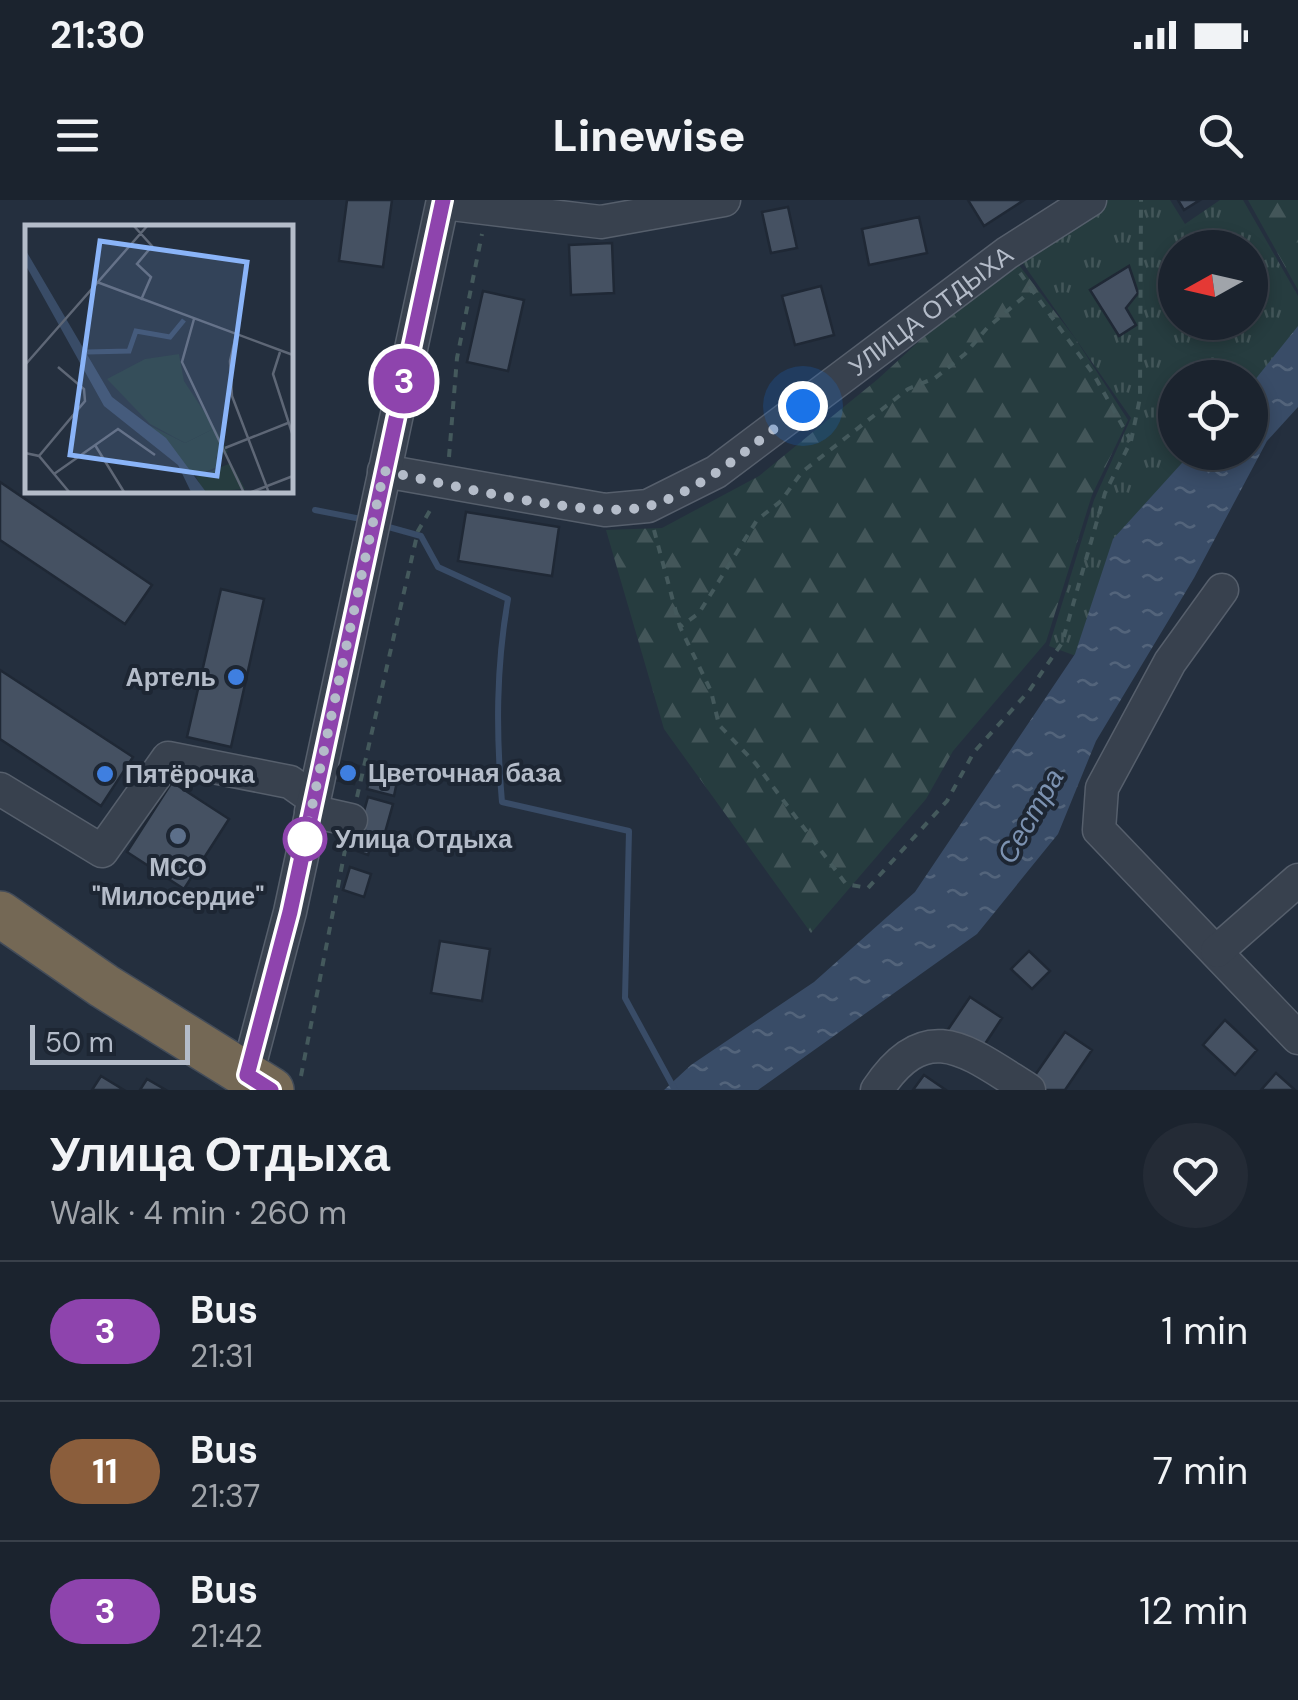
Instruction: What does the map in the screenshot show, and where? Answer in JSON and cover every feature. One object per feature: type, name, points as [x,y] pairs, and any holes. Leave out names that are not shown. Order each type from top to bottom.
[{"type":"highway","points":[[0,914],[104,986],[259,1083]]},
{"type":"street","points":[[259,1083],[273,982],[443,201],[601,222],[724,200]]},
{"type":"street","name":"УЛИЦА ОТДЫХА","points":[[384,471],[605,510],[648,506],[716,472],[1007,253],[1090,200]]},
{"type":"street","points":[[1222,590],[1170,662],[1102,788],[1099,830],[1298,1038]]},
{"type":"street","points":[[0,790],[102,852],[168,758],[290,782],[312,805],[351,820]]},
{"type":"street","points":[[1217,951],[1298,880]]},
{"type":"street","points":[[877,1090],[894,1064],[924,1045],[960,1047],[1029,1090]]},
{"type":"path","points":[[648,506],[680,627],[711,692],[719,725],[756,764],[846,884],[868,888],[946,801],[974,752],[1028,691],[1062,643],[1106,493],[1131,441],[1140,398],[1141,200]]},
{"type":"path","points":[[417,534],[446,484],[457,358],[487,209]]},
{"type":"path","points":[[680,627],[699,613],[757,520],[781,501],[802,472],[908,390],[935,378],[1032,290],[1094,375],[1131,441]]},
{"type":"green space","points":[[1084,200],[1170,200],[1185,224],[1220,200],[1243,200],[1260,230],[1158,230],[1158,340],[1268,340],[1268,244],[1298,296],[1298,348],[1268,379],[1268,360],[1158,360],[1158,470],[1209,470],[1092,662],[1049,646],[1094,500],[1131,418],[1015,252]]},
{"type":"green space","points":[[1248,200],[1298,200],[1298,290],[1268,230]]},
{"type":"green space","points":[[1012,256],[1075,338],[1128,420],[1092,495],[1046,642],[953,751],[926,799],[811,933],[664,729],[606,530],[662,528],[759,476],[878,379]]},
{"type":"water","points":[[1298,326],[1298,407],[1268,440],[1268,364]]},
{"type":"water","name":"Сестра","points":[[1176,470],[1252,470],[1194,578],[1096,741],[1058,834],[977,934],[758,1090],[664,1090],[691,1065],[814,982],[915,892],[1075,654],[1113,539]]},
{"type":"building","points":[[347,200],[392,200],[383,267],[339,261]]},
{"type":"building","points":[[968,200],[1024,200],[984,226]]},
{"type":"building","points":[[1178,200],[1200,200],[1184,210]]},
{"type":"building","points":[[788,207],[797,248],[771,253],[762,212]]},
{"type":"building","points":[[919,217],[927,253],[869,265],[862,229]]},
{"type":"building","points":[[612,243],[614,293],[571,295],[569,245]]},
{"type":"building","points":[[1129,266],[1138,293],[1126,308],[1136,325],[1119,336],[1090,290]]},
{"type":"building","points":[[821,286],[834,335],[795,345],[782,296]]},
{"type":"building","points":[[483,291],[524,300],[508,371],[467,362]]},
{"type":"building","points":[[0,482],[152,585],[125,624],[0,540]]},
{"type":"building","points":[[466,512],[559,527],[552,576],[458,561]]},
{"type":"building","points":[[221,589],[264,599],[231,747],[187,737]]},
{"type":"building","points":[[0,670],[133,757],[101,806],[0,739]]},
{"type":"building","name":"Цветочная база","points":[[341,761],[359,766],[354,784],[336,780]]},
{"type":"building","points":[[373,766],[399,772],[394,796],[367,789]]},
{"type":"building","name":"МСО \"Милосердие\"","points":[[172,782],[229,819],[184,889],[127,852]]},
{"type":"building","points":[[368,797],[393,804],[384,836],[359,829]]},
{"type":"building","points":[[357,839],[372,843],[368,855],[354,850]]},
{"type":"building","points":[[350,867],[371,874],[364,897],[343,890]]},
{"type":"building","points":[[440,941],[490,949],[482,1001],[431,993]]},
{"type":"building","points":[[1029,951],[1050,971],[1032,989],[1011,969]]},
{"type":"building","points":[[970,997],[1002,1018],[979,1053],[947,1031]]},
{"type":"building","points":[[1225,1020],[1257,1050],[1235,1075],[1203,1045]]},
{"type":"building","points":[[1065,1032],[1092,1050],[1065,1090],[1044,1090],[1031,1081]]},
{"type":"building","points":[[1276,1073],[1295,1090],[1261,1090]]},
{"type":"building","points":[[924,1075],[946,1090],[913,1090]]},
{"type":"building","points":[[101,1076],[124,1090],[92,1090]]},
{"type":"building","points":[[147,1079],[166,1090],[140,1090]]},
{"type":"waterway","points":[[315,510],[361,519]]},
{"type":"waterway","points":[[385,526],[421,536],[438,567],[508,599],[498,700],[502,802],[629,831],[625,998],[675,1090]]},
{"type":"bus line","name":"3","points":[[271,1090],[247,1075],[290,912],[443,200]]},
{"type":"place","name":"Артель","points":[[236,677]]},
{"type":"place","name":"Цветочная база","points":[[348,773]]},
{"type":"place","name":"Пятёрочка","points":[[105,774]]},
{"type":"place","name":"МСО \"Милосердие\"","points":[[178,836]]},
{"type":"place","name":"Улица Отдыха","points":[[305,839]]},
{"type":"route","points":[[305,839],[384,471],[507,496],[605,510],[648,506],[716,472],[803,406]]}]
